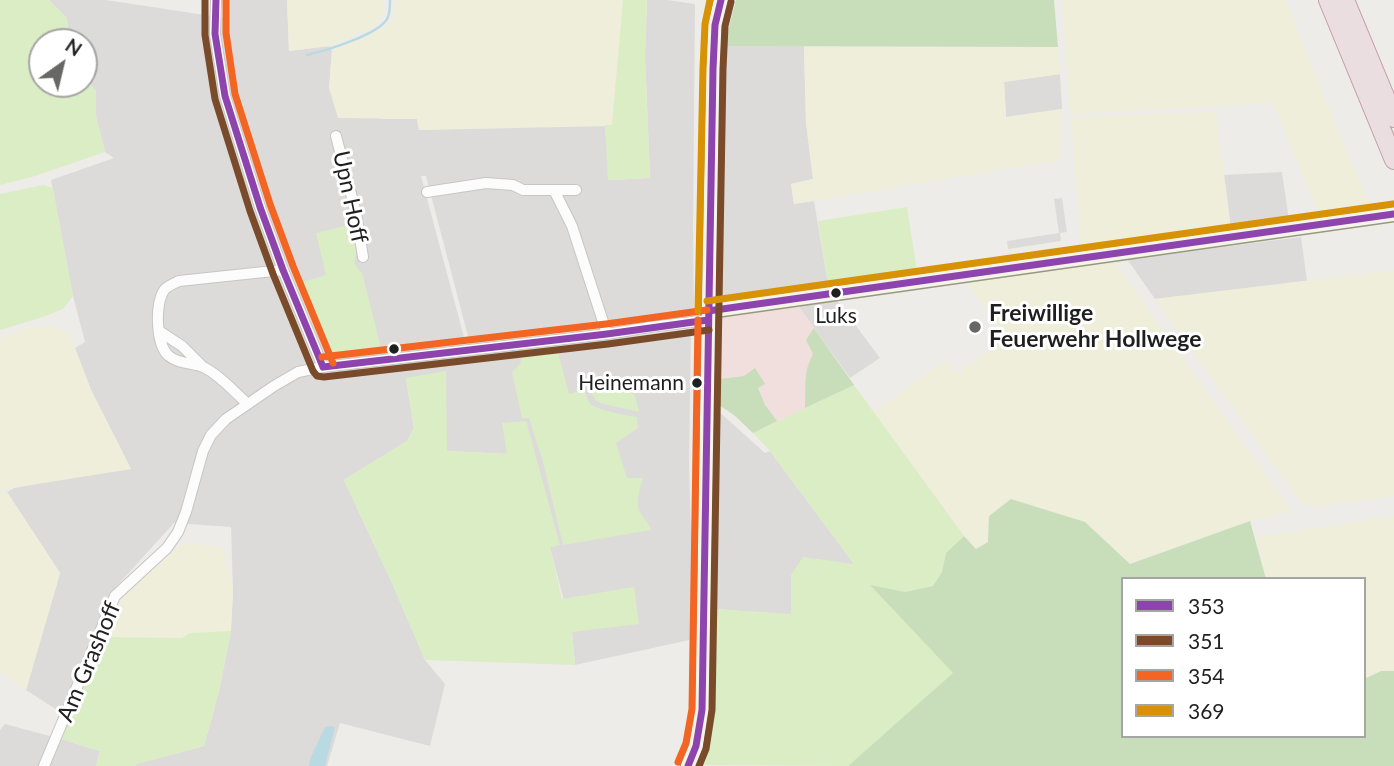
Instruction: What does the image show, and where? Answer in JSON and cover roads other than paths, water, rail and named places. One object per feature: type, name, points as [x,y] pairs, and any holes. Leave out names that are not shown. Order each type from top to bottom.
[{"type":"highway","points":[[1328,0],[1394,160]]},
{"type":"highway","points":[[1345,0],[1394,118]]},
{"type":"street","points":[[216,0],[215,34],[225,96],[251,182],[323,368]]},
{"type":"street","points":[[688,766],[696,746],[702,710],[713,69],[715,25],[721,0]]},
{"type":"street","name":"Upn Hoff","points":[[336,136],[356,213],[363,257]]},
{"type":"street","points":[[427,192],[486,183],[513,185],[523,190],[576,190]]},
{"type":"street","points":[[554,190],[572,226],[607,334]]},
{"type":"street","points":[[708,315],[1394,214]]},
{"type":"street","points":[[204,367],[185,364],[170,357],[163,349],[159,331],[159,301],[165,289],[179,281],[283,270]]},
{"type":"street","name":"Am Grashoff","points":[[44,766],[115,596],[173,541],[183,522],[203,451],[211,435],[247,403],[298,372],[607,334],[708,315]]},
{"type":"street","points":[[159,331],[182,346],[247,403]]},
{"type":"water","points":[[325,727],[335,727],[325,766],[309,766]]},
{"type":"waterway","points":[[307,55],[352,41],[375,30],[388,17],[390,0]]},
{"type":"place","name":"Luks","points":[[836,293]]},
{"type":"place","name":"Freiwillige Feuerwehr Hollwege","points":[[975,327]]},
{"type":"place","name":"Heinemann","points":[[697,383]]}]
